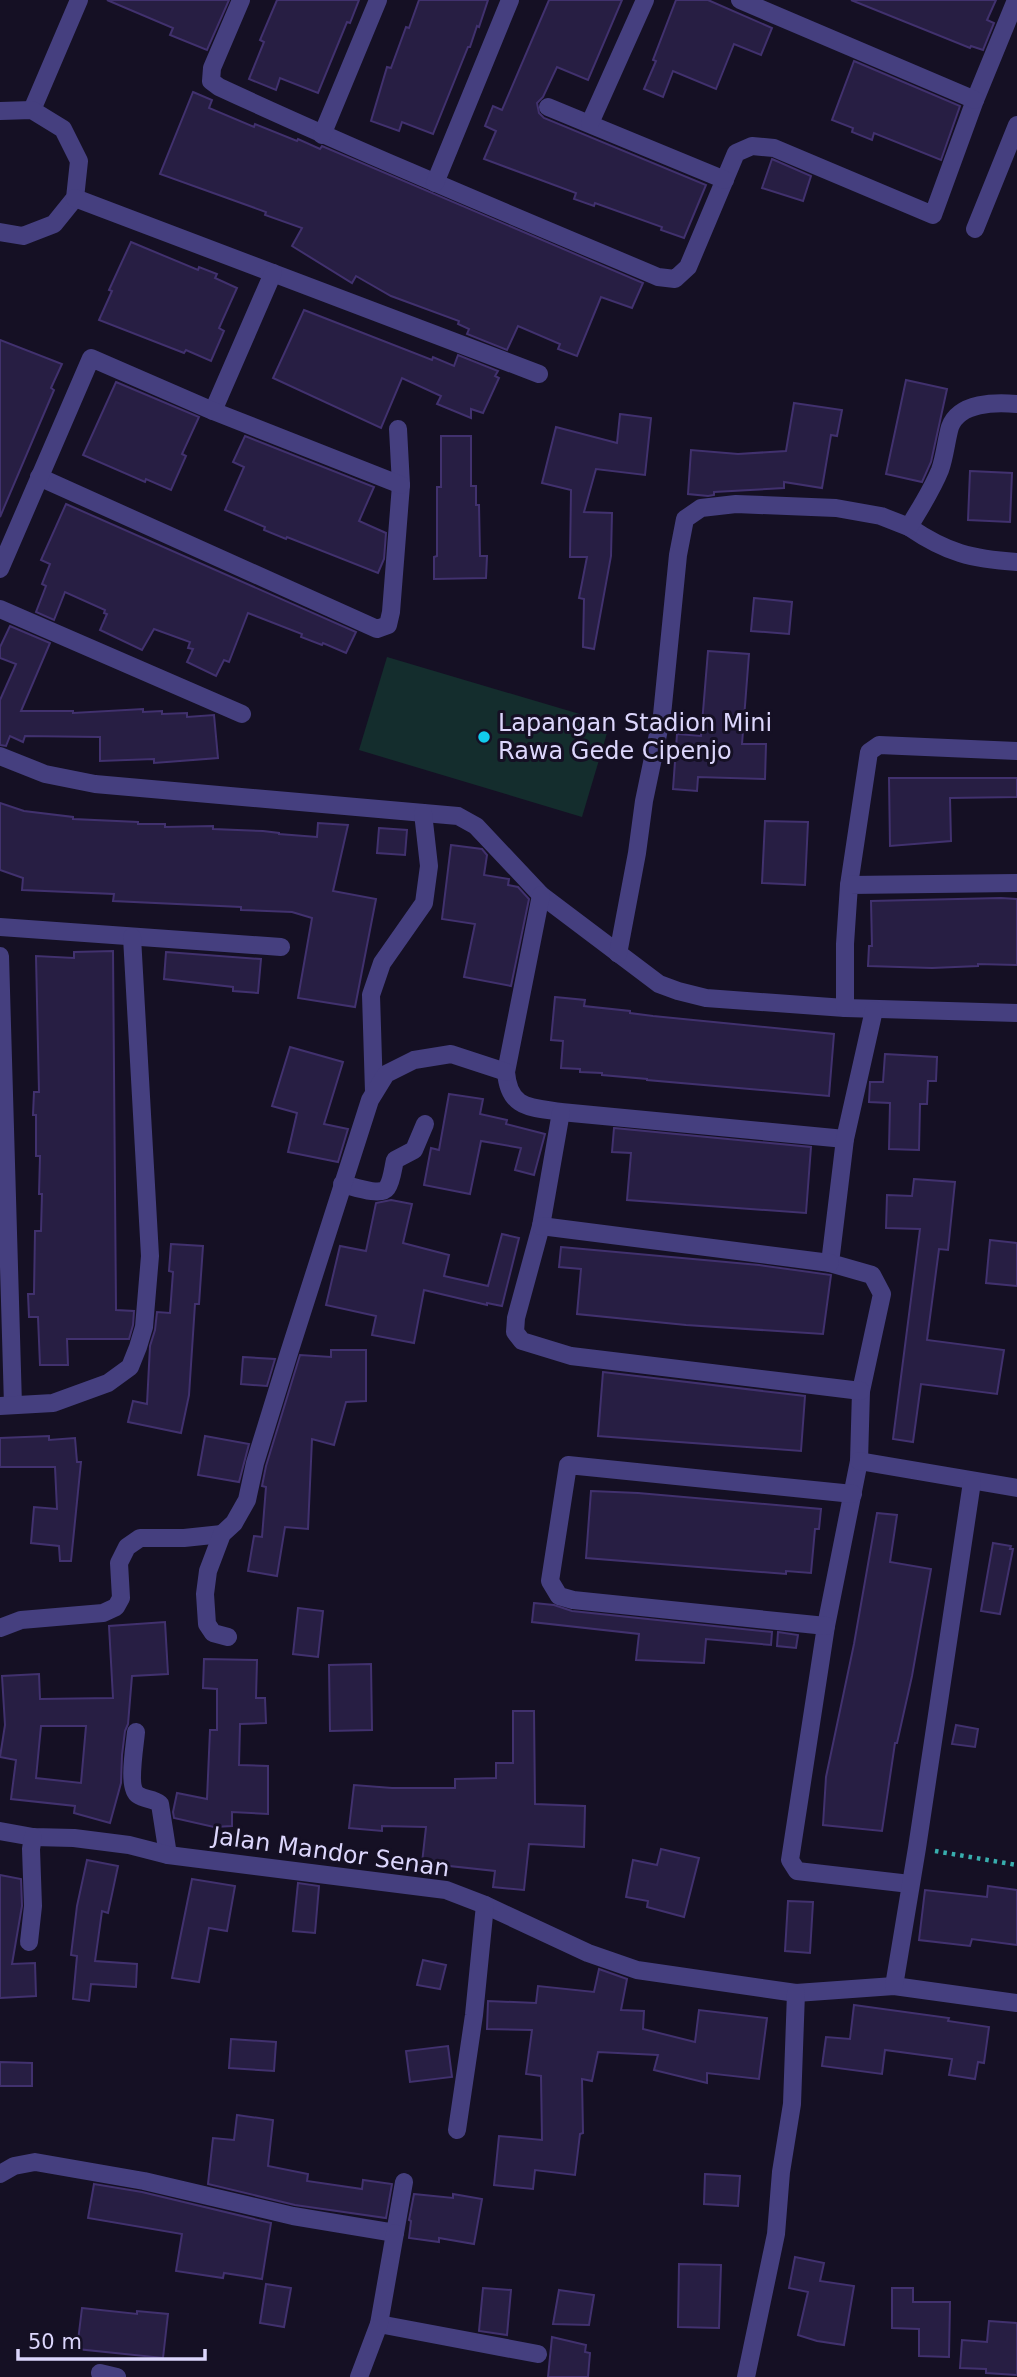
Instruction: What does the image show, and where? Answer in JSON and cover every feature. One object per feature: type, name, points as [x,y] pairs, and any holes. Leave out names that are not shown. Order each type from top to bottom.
[{"type":"street","points":[[32,110],[79,0]]},
{"type":"street","points":[[241,0],[212,68],[211,81],[322,135],[658,277],[676,279],[688,267],[736,153],[752,146],[774,149],[933,215],[975,100],[1016,0]]},
{"type":"street","points":[[322,135],[378,0]]},
{"type":"street","points":[[435,183],[510,0]]},
{"type":"street","points":[[590,123],[645,0]]},
{"type":"street","points":[[740,0],[975,100]]},
{"type":"street","points":[[548,107],[725,180]]},
{"type":"street","points":[[0,111],[32,110],[64,129],[79,162],[75,198],[54,224],[23,236],[0,232]]},
{"type":"street","points":[[975,229],[1017,125]]},
{"type":"street","points":[[75,198],[539,374]]},
{"type":"street","points":[[213,411],[273,273]]},
{"type":"street","points":[[0,569],[91,358],[213,411],[401,485]]},
{"type":"street","points":[[909,527],[930,494],[941,467],[951,424],[971,406],[999,402],[1017,404]]},
{"type":"street","points":[[39,478],[377,629],[388,625],[391,612],[401,485],[398,429]]},
{"type":"street","points":[[618,954],[644,801],[662,715],[678,555],[685,519],[701,508],[736,504],[836,508],[881,516],[909,527],[941,547],[979,559],[1017,562]]},
{"type":"street","points":[[0,609],[242,714]]},
{"type":"street","points":[[845,1008],[849,885],[869,752],[879,745],[1017,751]]},
{"type":"street","points":[[0,756],[45,774],[95,784],[458,816],[477,826],[541,895],[618,954],[659,984],[706,998],[874,1010],[1017,1013]]},
{"type":"street","points":[[374,1092],[371,995],[382,963],[424,903],[429,866],[423,813]]},
{"type":"street","points":[[849,885],[1017,883]]},
{"type":"street","points":[[541,895],[506,1072],[507,1087],[515,1100],[522,1105],[561,1112],[845,1139]]},
{"type":"street","points":[[0,927],[282,947]]},
{"type":"street","points":[[0,956],[6,1405],[52,1403],[108,1383],[130,1367],[144,1327],[150,1256],[132,937]]},
{"type":"street","points":[[830,1263],[845,1139],[874,1010]]},
{"type":"street","points":[[228,1637],[213,1633],[207,1623],[205,1594],[208,1571],[222,1534],[234,1523],[247,1500],[259,1451],[342,1184],[374,1092],[386,1074],[414,1060],[451,1054],[506,1072]]},
{"type":"street","points":[[561,1112],[541,1226],[516,1318],[515,1332],[522,1341],[571,1356],[860,1391]]},
{"type":"street","points":[[342,1184],[375,1192],[387,1188],[395,1160],[414,1150],[425,1124]]},
{"type":"street","points":[[541,1226],[830,1263],[872,1275],[882,1294],[860,1391],[859,1461],[827,1626],[790,1860],[797,1871],[910,1884]]},
{"type":"street","points":[[859,1461],[1017,1488]]},
{"type":"street","points":[[827,1626],[573,1600],[559,1596],[550,1581],[568,1465],[853,1494]]},
{"type":"street","points":[[894,1986],[972,1482]]},
{"type":"street","points":[[0,1628],[22,1620],[103,1613],[116,1607],[121,1598],[119,1563],[127,1547],[140,1538],[184,1538],[222,1534]]},
{"type":"street","points":[[136,1732],[133,1790],[138,1795],[160,1804],[168,1855]]},
{"type":"street","name":"Jalan Mandor Senan","points":[[0,1832],[33,1838],[74,1838],[129,1845],[168,1855],[446,1890],[485,1905],[588,1953],[638,1970],[796,1993],[894,1986],[1017,2003]]},
{"type":"street","points":[[29,1942],[33,1906],[33,1838]]},
{"type":"street","points":[[457,2130],[474,2015],[485,1905]]},
{"type":"street","points":[[746,2377],[776,2234],[781,2172],[792,2104],[796,1993]]},
{"type":"street","points":[[0,2174],[13,2166],[35,2162],[144,2181],[293,2216],[395,2233]]},
{"type":"street","points":[[359,2377],[379,2324],[404,2182]]},
{"type":"street","points":[[379,2324],[538,2354]]},
{"type":"path","points":[[916,1849],[1017,1865]]},
{"type":"green space","name":"Lapangan Stadion Mini Rawa Gede Cipenjo","points":[[387,657],[610,723],[582,817],[359,750]]},
{"type":"building","points":[[107,0],[229,0],[207,50],[170,35],[173,28]]},
{"type":"building","points":[[277,0],[359,0],[350,23],[347,22],[318,93],[280,78],[276,90],[249,79],[264,42],[260,40]]},
{"type":"building","points":[[419,0],[488,0],[433,134],[402,122],[399,131],[371,121],[387,67],[391,68]]},
{"type":"building","points":[[549,0],[622,0],[588,80],[557,67],[543,97],[537,103],[539,113],[544,118],[706,185],[684,238],[661,230],[662,227],[595,203],[594,206],[574,199],[576,193],[484,159],[496,131],[485,126],[493,106],[502,110]]},
{"type":"building","points":[[676,0],[708,0],[772,28],[761,55],[734,44],[716,89],[673,71],[663,97],[644,89]]},
{"type":"building","points":[[851,0],[996,0],[987,20],[994,23],[983,50],[971,46],[970,48]]},
{"type":"building","points":[[854,61],[960,106],[941,160],[874,133],[872,140],[852,132],[853,128],[832,120]]},
{"type":"building","points":[[193,92],[212,100],[209,108],[254,127],[255,124],[320,149],[322,146],[643,283],[632,308],[601,297],[577,356],[558,349],[560,344],[518,326],[507,350],[467,334],[469,329],[458,324],[459,321],[391,296],[356,276],[352,283],[292,246],[302,228],[265,215],[266,212],[160,174]]},
{"type":"building","points":[[772,159],[811,176],[803,201],[762,188]]},
{"type":"building","points":[[131,242],[198,270],[199,267],[217,274],[215,278],[237,288],[219,328],[224,331],[211,361],[99,320],[112,291],[109,290]]},
{"type":"building","points":[[304,310],[432,360],[433,357],[454,366],[458,355],[498,371],[495,376],[499,378],[483,413],[471,409],[471,418],[437,404],[441,396],[402,378],[381,428],[273,378]]},
{"type":"building","points":[[0,340],[62,364],[51,388],[54,390],[0,517]]},
{"type":"building","points":[[906,380],[947,389],[931,462],[922,482],[886,474]]},
{"type":"building","points":[[116,382],[199,417],[182,454],[186,456],[171,490],[146,479],[145,482],[83,455]]},
{"type":"building","points":[[794,403],[842,410],[837,436],[831,435],[822,488],[784,482],[784,488],[714,492],[714,495],[708,496],[688,494],[691,450],[738,454],[786,451]]},
{"type":"building","points":[[620,414],[651,418],[645,475],[596,469],[584,512],[612,513],[611,556],[594,649],[583,647],[584,599],[579,598],[587,557],[570,557],[571,490],[542,483],[556,427],[617,443]]},
{"type":"building","points":[[245,436],[374,487],[359,521],[386,533],[384,559],[378,573],[264,530],[265,527],[225,510],[244,467],[233,462]]},
{"type":"building","points":[[441,436],[471,436],[471,486],[476,486],[480,556],[487,556],[486,578],[434,579],[434,557],[437,556],[437,487],[441,487]]},
{"type":"building","points":[[970,471],[1012,473],[1010,522],[968,520]]},
{"type":"building","points":[[66,504],[356,632],[346,653],[301,637],[302,634],[248,613],[229,662],[224,660],[216,676],[187,662],[193,649],[188,648],[190,642],[154,629],[142,650],[100,630],[107,614],[104,613],[105,610],[65,592],[54,620],[36,612],[46,586],[42,584],[50,564],[41,560]]},
{"type":"building","points":[[754,598],[792,602],[789,634],[751,631]]},
{"type":"building","points":[[10,626],[50,643],[21,711],[73,713],[143,709],[143,712],[162,711],[162,714],[187,713],[187,717],[214,715],[218,758],[154,763],[154,759],[100,761],[100,737],[25,736],[23,742],[10,736],[6,746],[0,745],[0,700],[16,664],[0,658],[0,647]]},
{"type":"building","points":[[708,651],[749,654],[742,744],[766,744],[765,779],[698,777],[697,791],[673,789],[677,734],[701,736]]},
{"type":"building","points":[[889,778],[1017,778],[1017,797],[950,798],[951,841],[890,846]]},
{"type":"building","points":[[0,803],[24,811],[73,819],[165,824],[165,827],[213,826],[213,829],[317,837],[318,823],[348,825],[333,891],[376,899],[355,1007],[298,998],[312,918],[292,912],[241,910],[241,907],[113,901],[114,894],[22,890],[23,878],[0,870]]},
{"type":"building","points":[[765,821],[808,822],[805,885],[762,883]]},
{"type":"building","points":[[379,828],[407,830],[405,855],[377,853]]},
{"type":"building","points":[[451,845],[482,849],[487,855],[484,875],[509,879],[508,885],[518,887],[529,899],[511,986],[464,977],[475,924],[442,919]]},
{"type":"building","points":[[1017,899],[1017,965],[978,964],[932,968],[868,966],[869,946],[872,946],[871,901]]},
{"type":"building","points":[[113,951],[116,1310],[134,1311],[133,1325],[129,1339],[67,1339],[68,1365],[40,1365],[38,1317],[29,1317],[28,1294],[34,1294],[35,1231],[41,1231],[42,1194],[39,1194],[40,1156],[36,1156],[36,1115],[33,1115],[34,1092],[39,1092],[36,956],[74,958],[74,952]]},
{"type":"building","points":[[166,952],[261,959],[258,993],[233,991],[233,987],[164,979]]},
{"type":"building","points":[[555,997],[585,1000],[584,1006],[630,1013],[834,1034],[829,1096],[647,1080],[561,1068],[563,1041],[551,1040]]},
{"type":"building","points":[[290,1047],[343,1062],[324,1124],[348,1129],[338,1162],[288,1152],[297,1113],[272,1106]]},
{"type":"building","points":[[885,1054],[937,1057],[936,1081],[928,1081],[927,1104],[920,1104],[919,1150],[889,1149],[890,1103],[869,1102],[870,1082],[883,1082]]},
{"type":"building","points":[[449,1094],[483,1099],[480,1114],[507,1120],[506,1124],[545,1134],[534,1175],[515,1170],[521,1148],[481,1141],[470,1194],[424,1185],[431,1148],[439,1150]]},
{"type":"building","points":[[614,1128],[811,1147],[806,1213],[627,1200],[631,1153],[612,1152]]},
{"type":"building","points":[[914,1179],[955,1182],[948,1250],[939,1249],[927,1340],[1004,1350],[997,1394],[921,1384],[913,1442],[893,1439],[920,1229],[886,1228],[887,1195],[912,1196]]},
{"type":"building","points":[[391,1200],[412,1204],[403,1243],[449,1255],[444,1276],[488,1286],[502,1234],[519,1238],[502,1306],[424,1290],[414,1343],[372,1335],[376,1316],[326,1305],[340,1246],[366,1251],[376,1203]]},
{"type":"building","points":[[990,1240],[1017,1243],[1017,1286],[986,1283]]},
{"type":"building","points":[[171,1244],[203,1246],[199,1304],[195,1304],[189,1395],[181,1433],[128,1422],[133,1401],[147,1404],[150,1346],[157,1312],[170,1313],[173,1272],[169,1271]]},
{"type":"building","points":[[561,1247],[759,1265],[831,1275],[823,1334],[686,1325],[577,1314],[581,1269],[559,1267]]},
{"type":"building","points":[[331,1350],[366,1350],[366,1401],[346,1402],[334,1445],[312,1439],[308,1529],[285,1527],[277,1576],[248,1571],[254,1536],[262,1537],[266,1487],[262,1486],[266,1466],[300,1355],[331,1357]]},
{"type":"building","points":[[243,1357],[275,1359],[267,1386],[241,1384]]},
{"type":"building","points":[[603,1372],[805,1396],[801,1451],[598,1436]]},
{"type":"building","points":[[49,1436],[49,1440],[75,1438],[77,1462],[81,1462],[71,1561],[60,1561],[59,1546],[31,1543],[34,1507],[57,1509],[55,1467],[0,1467],[0,1438]]},
{"type":"building","points":[[205,1436],[249,1444],[239,1482],[198,1475]]},
{"type":"building","points":[[591,1491],[821,1509],[819,1529],[815,1529],[811,1573],[786,1571],[786,1574],[586,1558]]},
{"type":"building","points":[[877,1513],[897,1515],[890,1562],[931,1569],[912,1676],[895,1743],[882,1831],[823,1825],[826,1777],[854,1644]]},
{"type":"building","points":[[993,1543],[1011,1546],[1010,1549],[1013,1549],[1000,1614],[981,1611]]},
{"type":"building","points":[[534,1603],[554,1605],[572,1611],[772,1632],[771,1645],[706,1639],[704,1663],[636,1660],[639,1634],[532,1622]]},
{"type":"building","points":[[298,1608],[323,1611],[318,1657],[293,1654]]},
{"type":"building","points":[[165,1622],[168,1674],[132,1676],[121,1783],[110,1823],[74,1813],[75,1806],[11,1799],[16,1760],[0,1757],[5,1725],[2,1676],[39,1674],[40,1699],[113,1698],[109,1626]],"holes":[[[41,1726],[86,1726],[81,1783],[36,1778]]]},
{"type":"building","points":[[778,1632],[798,1635],[796,1648],[777,1646]]},
{"type":"building","points":[[204,1659],[257,1660],[256,1698],[265,1698],[266,1723],[240,1724],[239,1765],[268,1766],[268,1814],[232,1812],[232,1826],[214,1827],[174,1818],[177,1793],[207,1799],[210,1730],[217,1730],[217,1689],[203,1688]]},
{"type":"building","points":[[371,1664],[372,1730],[330,1731],[329,1665]]},
{"type":"building","points":[[513,1711],[534,1711],[535,1804],[585,1806],[584,1847],[529,1844],[524,1890],[493,1887],[495,1871],[422,1863],[426,1827],[382,1826],[382,1831],[349,1828],[354,1785],[455,1788],[455,1779],[496,1778],[496,1763],[513,1763]]},
{"type":"building","points":[[956,1725],[978,1729],[975,1747],[952,1744]]},
{"type":"building","points":[[661,1849],[699,1858],[684,1917],[647,1907],[648,1901],[626,1897],[633,1860],[657,1865]]},
{"type":"building","points":[[87,1860],[118,1866],[108,1913],[102,1911],[95,1961],[137,1964],[136,1987],[91,1984],[89,2001],[73,1999],[77,1956],[71,1955],[77,1906]]},
{"type":"building","points":[[0,1875],[21,1879],[22,1906],[12,1964],[35,1963],[36,1996],[0,1998]]},
{"type":"building","points":[[192,1879],[235,1886],[227,1931],[209,1928],[199,1982],[172,1978]]},
{"type":"building","points":[[298,1883],[319,1886],[315,1933],[293,1931]]},
{"type":"building","points":[[988,1886],[1017,1890],[1017,1945],[972,1939],[970,1946],[919,1940],[925,1890],[987,1897]]},
{"type":"building","points":[[788,1901],[813,1902],[810,1953],[785,1951]]},
{"type":"building","points":[[423,1960],[446,1965],[440,1989],[417,1985]]},
{"type":"building","points":[[599,1969],[627,1979],[621,2010],[644,2011],[643,2029],[695,2042],[699,2010],[767,2018],[759,2079],[707,2073],[707,2083],[654,2070],[658,2055],[598,2052],[592,2081],[582,2079],[583,2133],[580,2134],[575,2175],[535,2170],[533,2189],[494,2185],[499,2136],[542,2140],[541,2076],[526,2074],[532,2030],[487,2029],[488,2001],[536,2003],[538,1986],[594,1992]]},
{"type":"building","points":[[854,2005],[949,2018],[948,2021],[989,2027],[984,2063],[978,2062],[975,2079],[949,2075],[952,2059],[885,2050],[882,2074],[822,2066],[826,2037],[850,2039]]},
{"type":"building","points":[[231,2039],[276,2042],[274,2071],[229,2068]]},
{"type":"building","points":[[448,2046],[452,2077],[410,2082],[406,2051]]},
{"type":"building","points":[[0,2062],[32,2063],[32,2086],[0,2086]]},
{"type":"building","points":[[237,2115],[273,2120],[268,2166],[308,2174],[307,2181],[362,2189],[363,2180],[392,2184],[386,2218],[295,2205],[208,2184],[213,2138],[234,2140]]},
{"type":"building","points":[[705,2174],[740,2176],[738,2206],[704,2204]]},
{"type":"building","points":[[94,2184],[142,2192],[271,2223],[262,2279],[224,2273],[223,2278],[176,2271],[182,2234],[88,2218]]},
{"type":"building","points":[[414,2194],[453,2198],[453,2194],[482,2199],[474,2244],[439,2238],[439,2242],[409,2238]]},
{"type":"building","points":[[795,2257],[824,2263],[820,2281],[854,2286],[844,2345],[798,2335],[808,2292],[789,2288]]},
{"type":"building","points":[[679,2264],[721,2265],[719,2328],[678,2327]]},
{"type":"building","points":[[266,2284],[291,2288],[284,2327],[260,2323]]},
{"type":"building","points":[[483,2288],[511,2290],[507,2335],[479,2331]]},
{"type":"building","points":[[892,2288],[913,2288],[913,2302],[950,2302],[949,2357],[919,2356],[919,2329],[892,2328]]},
{"type":"building","points":[[559,2290],[594,2295],[589,2325],[553,2324]]},
{"type":"building","points":[[82,2308],[137,2314],[137,2311],[168,2314],[163,2358],[77,2349]]},
{"type":"building","points":[[989,2321],[1017,2323],[1017,2375],[986,2373],[986,2369],[960,2368],[962,2340],[987,2342]]},
{"type":"building","points":[[552,2337],[586,2345],[585,2352],[590,2353],[588,2377],[548,2377]]},
{"type":"place","name":"Lapangan Stadion Mini Rawa Gede Cipenjo","points":[[484,737]]}]
